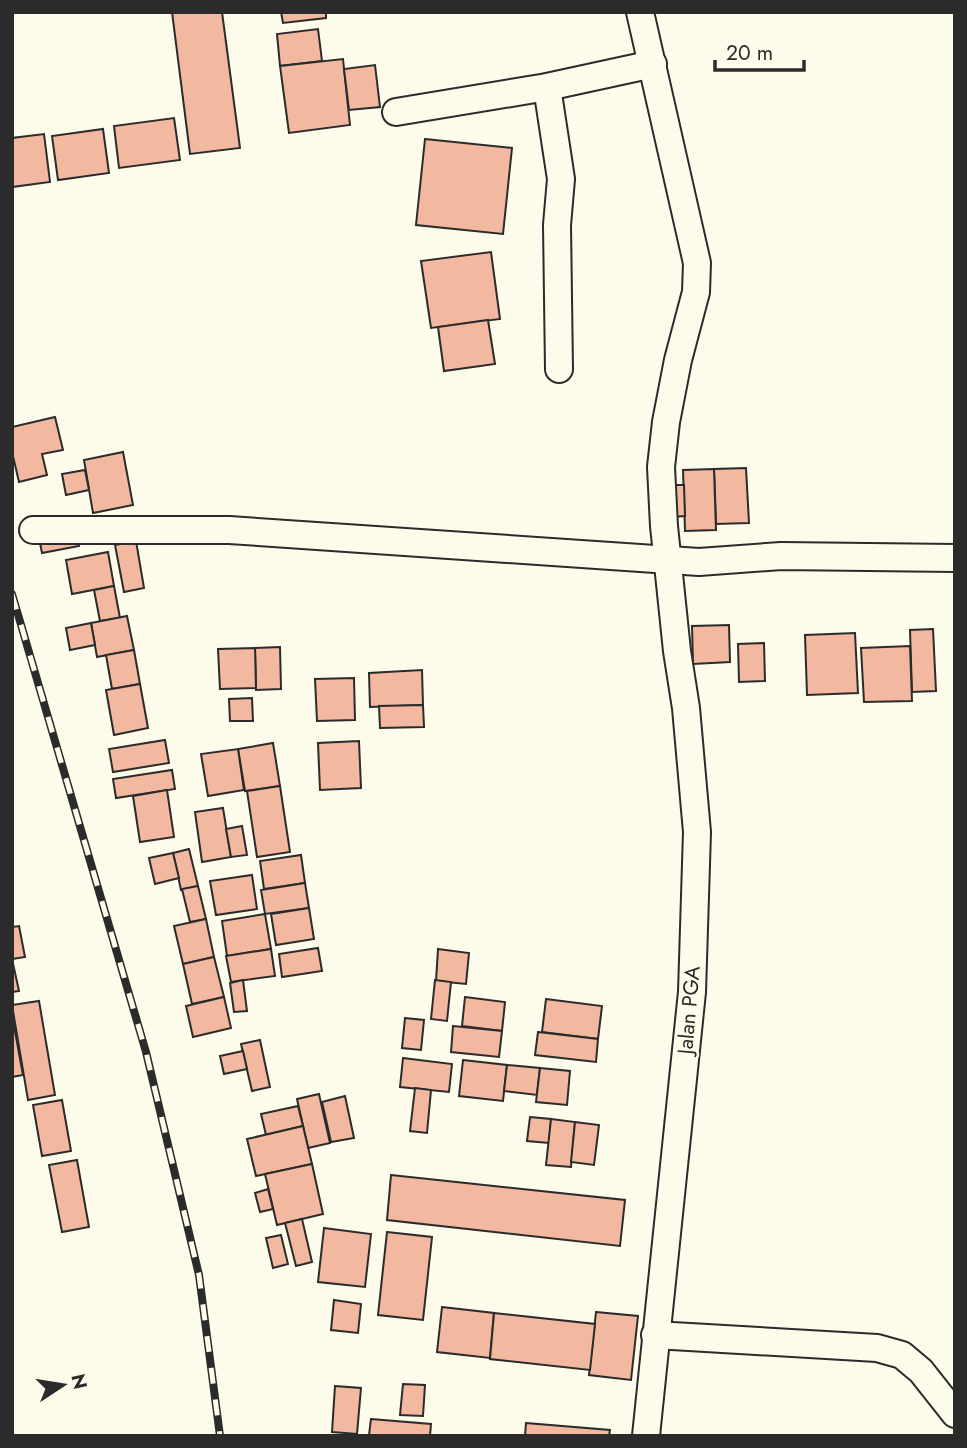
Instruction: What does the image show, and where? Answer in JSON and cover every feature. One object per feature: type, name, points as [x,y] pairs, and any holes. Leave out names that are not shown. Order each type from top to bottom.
[{"type":"street","name":"Jalan PGA","points":[[640,12],[697,263],[696,292],[671,397],[661,467],[696,832],[692,992],[646,1436]]},
{"type":"street","points":[[396,112],[547,87],[653,64]]},
{"type":"street","points":[[547,87],[561,179],[557,225],[559,369]]},
{"type":"street","points":[[33,530],[229,530],[669,572],[730,561],[781,556],[955,558]]},
{"type":"street","points":[[655,1335],[877,1348],[902,1355],[921,1371],[955,1414]]},
{"type":"building","points":[[172,12],[222,12],[240,148],[190,154]]},
{"type":"building","points":[[281,12],[326,12],[326,18],[283,23]]},
{"type":"building","points":[[318,29],[322,61],[280,66],[277,34]]},
{"type":"building","points":[[343,59],[350,125],[289,133],[280,66]]},
{"type":"building","points":[[375,65],[380,107],[349,110],[344,69]]},
{"type":"building","points":[[174,118],[180,160],[119,168],[114,126]]},
{"type":"building","points":[[103,129],[109,173],[58,180],[52,136]]},
{"type":"building","points":[[44,134],[50,182],[12,187],[12,138]]},
{"type":"building","points":[[425,139],[512,148],[503,234],[416,225]]},
{"type":"building","points":[[491,252],[500,319],[431,328],[421,261]]},
{"type":"building","points":[[488,320],[495,364],[444,371],[438,327]]},
{"type":"building","points":[[55,417],[63,450],[42,454],[47,475],[19,482],[12,452],[12,427]]},
{"type":"building","points":[[123,452],[133,505],[93,513],[84,460]]},
{"type":"building","points":[[746,468],[749,523],[716,524],[714,469]]},
{"type":"building","points":[[714,469],[716,530],[685,531],[683,470]]},
{"type":"building","points":[[85,470],[89,490],[66,495],[62,474]]},
{"type":"building","points":[[671,485],[684,485],[685,516],[672,517]]},
{"type":"building","points":[[76,531],[79,546],[42,553],[39,538]]},
{"type":"building","points":[[136,541],[144,588],[124,592],[115,545]]},
{"type":"building","points":[[108,552],[114,586],[72,594],[66,560]]},
{"type":"building","points":[[114,586],[120,618],[100,621],[94,590]]},
{"type":"building","points":[[127,616],[134,650],[97,657],[91,623]]},
{"type":"building","points":[[91,623],[95,645],[70,650],[66,628]]},
{"type":"building","points":[[729,625],[730,662],[693,664],[692,626]]},
{"type":"building","points":[[933,629],[936,691],[912,692],[910,630]]},
{"type":"building","points":[[855,633],[858,693],[807,695],[805,635]]},
{"type":"building","points":[[764,643],[765,681],[739,682],[738,644]]},
{"type":"building","points":[[910,646],[912,701],[864,702],[861,648]]},
{"type":"building","points":[[280,647],[281,689],[256,690],[255,648]]},
{"type":"building","points":[[255,648],[256,688],[220,689],[218,649]]},
{"type":"building","points":[[134,650],[140,684],[112,689],[106,655]]},
{"type":"building","points":[[422,670],[423,705],[370,707],[369,673]]},
{"type":"building","points":[[354,678],[355,720],[317,721],[315,679]]},
{"type":"building","points":[[140,684],[148,728],[114,735],[106,690]]},
{"type":"building","points":[[252,698],[253,721],[230,721],[229,699]]},
{"type":"building","points":[[423,705],[424,727],[380,728],[379,706]]},
{"type":"building","points":[[165,740],[169,763],[113,772],[109,749]]},
{"type":"building","points":[[359,741],[361,788],[320,790],[318,743]]},
{"type":"building","points":[[273,743],[280,786],[245,791],[238,749]]},
{"type":"building","points":[[238,749],[244,790],[208,796],[201,754]]},
{"type":"building","points":[[172,770],[175,789],[116,798],[113,779]]},
{"type":"building","points":[[280,786],[290,852],[257,857],[247,791]]},
{"type":"building","points":[[167,790],[174,837],[140,842],[133,796]]},
{"type":"building","points":[[223,808],[231,857],[202,862],[195,812]]},
{"type":"building","points":[[242,826],[247,855],[231,857],[226,829]]},
{"type":"building","points":[[189,849],[198,886],[181,890],[173,853]]},
{"type":"building","points":[[173,853],[179,878],[155,884],[149,858]]},
{"type":"building","points":[[301,855],[305,883],[264,889],[260,861]]},
{"type":"building","points":[[252,875],[257,909],[216,915],[210,881]]},
{"type":"building","points":[[305,883],[309,908],[265,914],[261,890]]},
{"type":"building","points":[[198,886],[206,919],[190,922],[182,889]]},
{"type":"building","points":[[309,908],[314,939],[276,945],[271,914]]},
{"type":"building","points":[[265,914],[271,949],[227,956],[222,921]]},
{"type":"building","points":[[206,919],[214,957],[183,964],[174,926]]},
{"type":"building","points":[[19,926],[25,957],[12,959],[12,927]]},
{"type":"building","points":[[318,948],[322,971],[282,977],[279,954]]},
{"type":"building","points":[[271,949],[275,976],[231,982],[226,956]]},
{"type":"building","points":[[438,949],[469,953],[466,984],[436,981]]},
{"type":"building","points":[[214,957],[224,997],[192,1004],[183,964]]},
{"type":"building","points":[[12,959],[19,991],[12,992]]},
{"type":"building","points":[[243,980],[247,1011],[234,1012],[230,983]]},
{"type":"building","points":[[435,980],[451,982],[447,1021],[431,1019]]},
{"type":"building","points":[[224,997],[231,1028],[193,1037],[186,1006]]},
{"type":"building","points":[[465,997],[505,1002],[502,1031],[462,1026]]},
{"type":"building","points":[[546,999],[602,1006],[598,1039],[542,1032]]},
{"type":"building","points":[[39,1001],[55,1095],[28,1100],[12,1005]]},
{"type":"building","points":[[12,1015],[23,1075],[12,1077]]},
{"type":"building","points":[[405,1018],[424,1020],[421,1050],[402,1048]]},
{"type":"building","points":[[453,1026],[502,1031],[499,1057],[451,1052]]},
{"type":"building","points":[[538,1032],[598,1039],[596,1062],[535,1055]]},
{"type":"building","points":[[260,1040],[270,1087],[252,1091],[241,1044]]},
{"type":"building","points":[[243,1051],[247,1069],[224,1074],[220,1056]]},
{"type":"building","points":[[403,1058],[452,1064],[449,1092],[400,1087]]},
{"type":"building","points":[[463,1060],[507,1065],[503,1101],[459,1096]]},
{"type":"building","points":[[507,1065],[540,1068],[537,1095],[504,1091]]},
{"type":"building","points":[[540,1068],[570,1071],[567,1105],[536,1102]]},
{"type":"building","points":[[415,1088],[431,1090],[427,1133],[410,1131]]},
{"type":"building","points":[[319,1094],[330,1143],[308,1148],[297,1099]]},
{"type":"building","points":[[345,1096],[354,1138],[331,1142],[322,1102]]},
{"type":"building","points":[[62,1100],[71,1151],[42,1156],[33,1105]]},
{"type":"building","points":[[298,1106],[303,1126],[266,1135],[261,1114]]},
{"type":"building","points":[[530,1117],[551,1119],[549,1143],[527,1141]]},
{"type":"building","points":[[551,1119],[575,1122],[571,1167],[546,1165]]},
{"type":"building","points":[[575,1122],[599,1125],[594,1165],[571,1162]]},
{"type":"building","points":[[303,1126],[312,1164],[256,1176],[247,1139]]},
{"type":"building","points":[[77,1160],[89,1227],[62,1232],[49,1165]]},
{"type":"building","points":[[312,1164],[323,1214],[277,1225],[265,1174]]},
{"type":"building","points":[[391,1175],[625,1200],[620,1246],[387,1220]]},
{"type":"building","points":[[268,1189],[273,1209],[260,1212],[255,1193]]},
{"type":"building","points":[[302,1219],[312,1262],[296,1266],[285,1223]]},
{"type":"building","points":[[324,1228],[371,1234],[365,1287],[318,1282]]},
{"type":"building","points":[[387,1232],[432,1237],[423,1320],[378,1315]]},
{"type":"building","points":[[281,1235],[288,1264],[273,1268],[266,1238]]},
{"type":"building","points":[[334,1300],[361,1304],[358,1333],[331,1330]]},
{"type":"building","points":[[442,1307],[494,1313],[490,1358],[437,1352]]},
{"type":"building","points":[[596,1312],[638,1316],[631,1380],[589,1375]]},
{"type":"building","points":[[494,1313],[595,1324],[590,1370],[490,1359]]},
{"type":"building","points":[[403,1384],[425,1385],[423,1416],[400,1415]]},
{"type":"building","points":[[335,1386],[361,1388],[357,1434],[332,1432]]},
{"type":"building","points":[[371,1419],[431,1424],[430,1436],[369,1435]]},
{"type":"building","points":[[526,1423],[610,1430],[609,1436],[525,1436]]},
{"type":"railway","points":[[12,594],[146,1052],[199,1275],[220,1436]]}]
